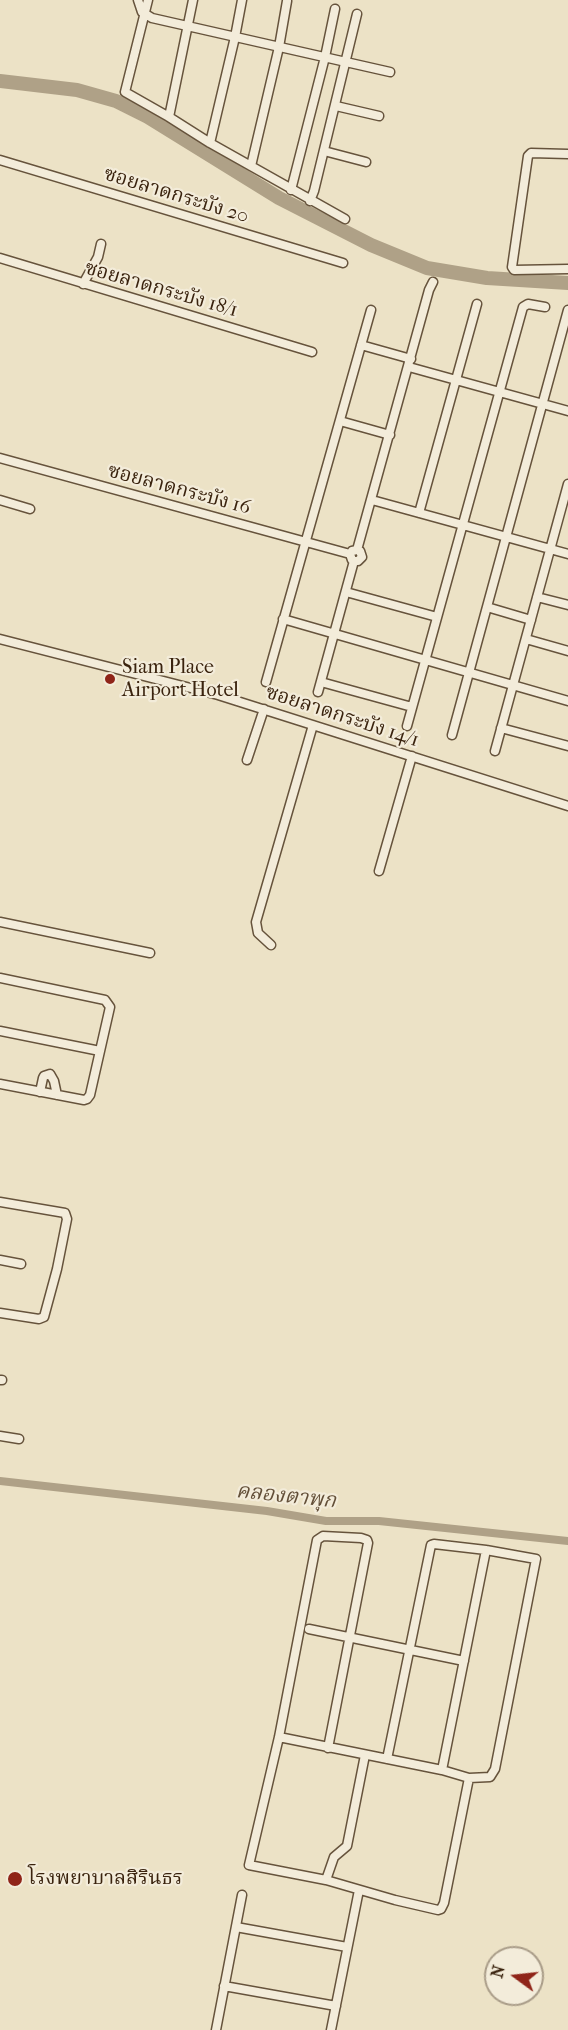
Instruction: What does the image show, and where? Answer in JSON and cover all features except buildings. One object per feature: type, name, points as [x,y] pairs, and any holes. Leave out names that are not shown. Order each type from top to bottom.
[{"type":"street","points":[[138,0],[144,15],[390,72]]},
{"type":"street","points":[[148,0],[125,92],[309,201],[345,219]]},
{"type":"street","points":[[169,117],[193,0]]},
{"type":"street","points":[[210,143],[242,0]]},
{"type":"street","points":[[251,166],[279,47],[287,1]]},
{"type":"street","points":[[291,190],[335,9]]},
{"type":"street","points":[[309,201],[314,191],[336,106],[357,14]]},
{"type":"street","points":[[336,106],[379,116]]},
{"type":"street","points":[[324,151],[366,162]]},
{"type":"street","points":[[568,154],[531,153],[528,156],[512,267],[514,270],[568,269]]},
{"type":"street","name":"ซอยลาดกระบัง 20","points":[[0,160],[343,263]]},
{"type":"street","points":[[83,284],[98,257],[101,244]]},
{"type":"street","name":"ซอยลาดกระบัง 18/1","points":[[0,258],[312,352]]},
{"type":"street","points":[[318,692],[354,555],[372,500],[429,290],[434,282]]},
{"type":"street","points":[[419,513],[477,304]]},
{"type":"street","points":[[407,726],[523,308],[528,304],[545,307]]},
{"type":"street","points":[[266,682],[371,310]]},
{"type":"street","points":[[452,735],[568,310]]},
{"type":"street","points":[[361,345],[456,380],[568,411]]},
{"type":"street","points":[[340,421],[390,435]]},
{"type":"street","name":"ซอยลาดกระบัง 16","points":[[0,458],[354,555]]},
{"type":"street","points":[[495,751],[550,549],[565,507],[568,484]]},
{"type":"street","points":[[0,500],[30,508]]},
{"type":"street","points":[[372,500],[568,554]]},
{"type":"street","points":[[346,592],[437,617]]},
{"type":"street","points":[[537,597],[568,605]]},
{"type":"street","points":[[487,607],[531,620]]},
{"type":"street","points":[[283,619],[568,701]]},
{"type":"street","name":"ซอยลาดกระบัง 14/1","points":[[0,639],[218,695],[568,806]]},
{"type":"street","points":[[526,639],[568,651]]},
{"type":"street","points":[[321,682],[412,707]]},
{"type":"street","points":[[247,760],[264,709]]},
{"type":"street","points":[[271,945],[258,933],[256,922],[313,725]]},
{"type":"street","points":[[501,728],[568,746]]},
{"type":"street","points":[[379,871],[412,756]]},
{"type":"street","points":[[0,922],[150,953]]},
{"type":"street","points":[[0,978],[105,1000],[110,1007],[90,1095],[84,1100],[0,1084]]},
{"type":"street","points":[[0,1031],[100,1051]]},
{"type":"street","points":[[40,1092],[44,1076],[50,1074],[57,1095]]},
{"type":"street","points":[[0,1202],[67,1215],[57,1269],[44,1317],[39,1319],[0,1313]]},
{"type":"street","points":[[0,1260],[21,1264]]},
{"type":"street","points":[[0,1436],[19,1439]]},
{"type":"street","points":[[328,1748],[368,1543],[361,1538],[323,1536],[317,1540],[279,1737],[249,1865],[326,1880],[438,1910],[443,1907],[469,1778]]},
{"type":"street","points":[[279,1737],[328,1748],[442,1770],[469,1778],[490,1777],[495,1769],[536,1562],[533,1558],[486,1550],[431,1545],[387,1759]]},
{"type":"street","points":[[442,1770],[486,1550]]},
{"type":"street","points":[[309,1629],[464,1661]]},
{"type":"street","points":[[326,1880],[334,1857],[347,1846],[365,1755]]},
{"type":"street","points":[[331,2030],[359,1890]]},
{"type":"street","points":[[216,2030],[242,1895]]},
{"type":"street","points":[[236,1927],[347,1947]]},
{"type":"street","points":[[224,1986],[336,2006]]},
{"type":"waterway","points":[[0,81],[77,90],[116,101],[148,117],[279,198],[371,245],[427,268],[487,278],[568,283]]},
{"type":"waterway","name":"คลองตาพุก","points":[[0,1481],[267,1511],[326,1521],[379,1521],[568,1541]]},
{"type":"place","name":"Siam Place Airport Hotel","points":[[110,679]]},
{"type":"place","name":"โรงพยาบาลสิรินธร","points":[[15,1879]]}]
